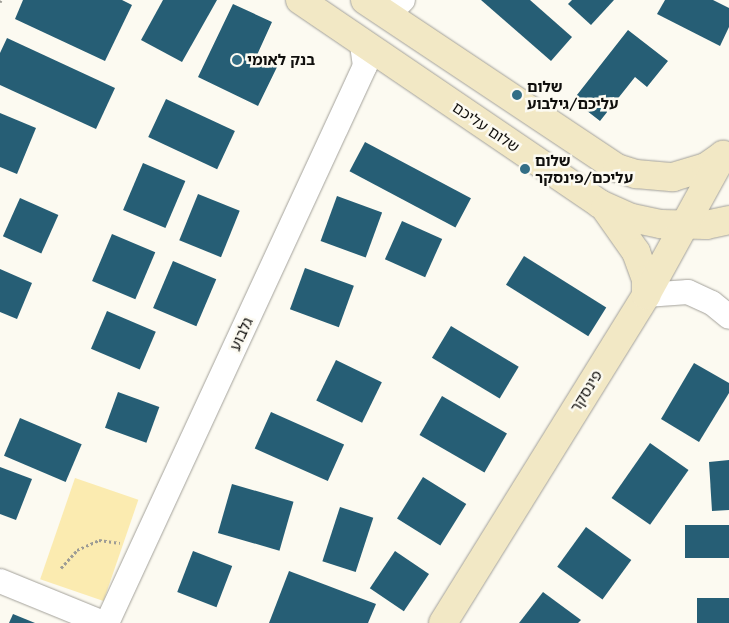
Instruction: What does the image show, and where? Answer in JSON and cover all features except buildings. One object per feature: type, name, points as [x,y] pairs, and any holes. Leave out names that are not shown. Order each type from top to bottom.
[{"type":"main road","name":"שלום עליכם","points":[[300,0],[362,44],[600,204],[632,218],[684,226],[729,220]]},
{"type":"main road","points":[[384,4],[617,168],[636,174],[673,177],[702,169],[726,152]]},
{"type":"main road","name":"פינסקר","points":[[443,623],[646,295],[726,152]]},
{"type":"main road","points":[[600,204],[619,222],[636,252],[644,270],[646,295]]},
{"type":"street","name":"גלבוע","points":[[107,623],[365,66],[362,44]]},
{"type":"street","points":[[646,295],[688,292],[712,303],[729,317]]},
{"type":"street","points":[[0,580],[103,623]]},
{"type":"path","points":[[60,568],[77,550],[99,540],[124,543]]},
{"type":"shaded area","points":[[75,478],[138,500],[104,601],[40,579]]},
{"type":"place","name":"בנק לאומי","points":[[237,60]]},
{"type":"place","name":"שלום עליכם/גילבוע","points":[[517,95]]},
{"type":"place","name":"שלום עליכם/פינסקר","points":[[525,169]]}]
